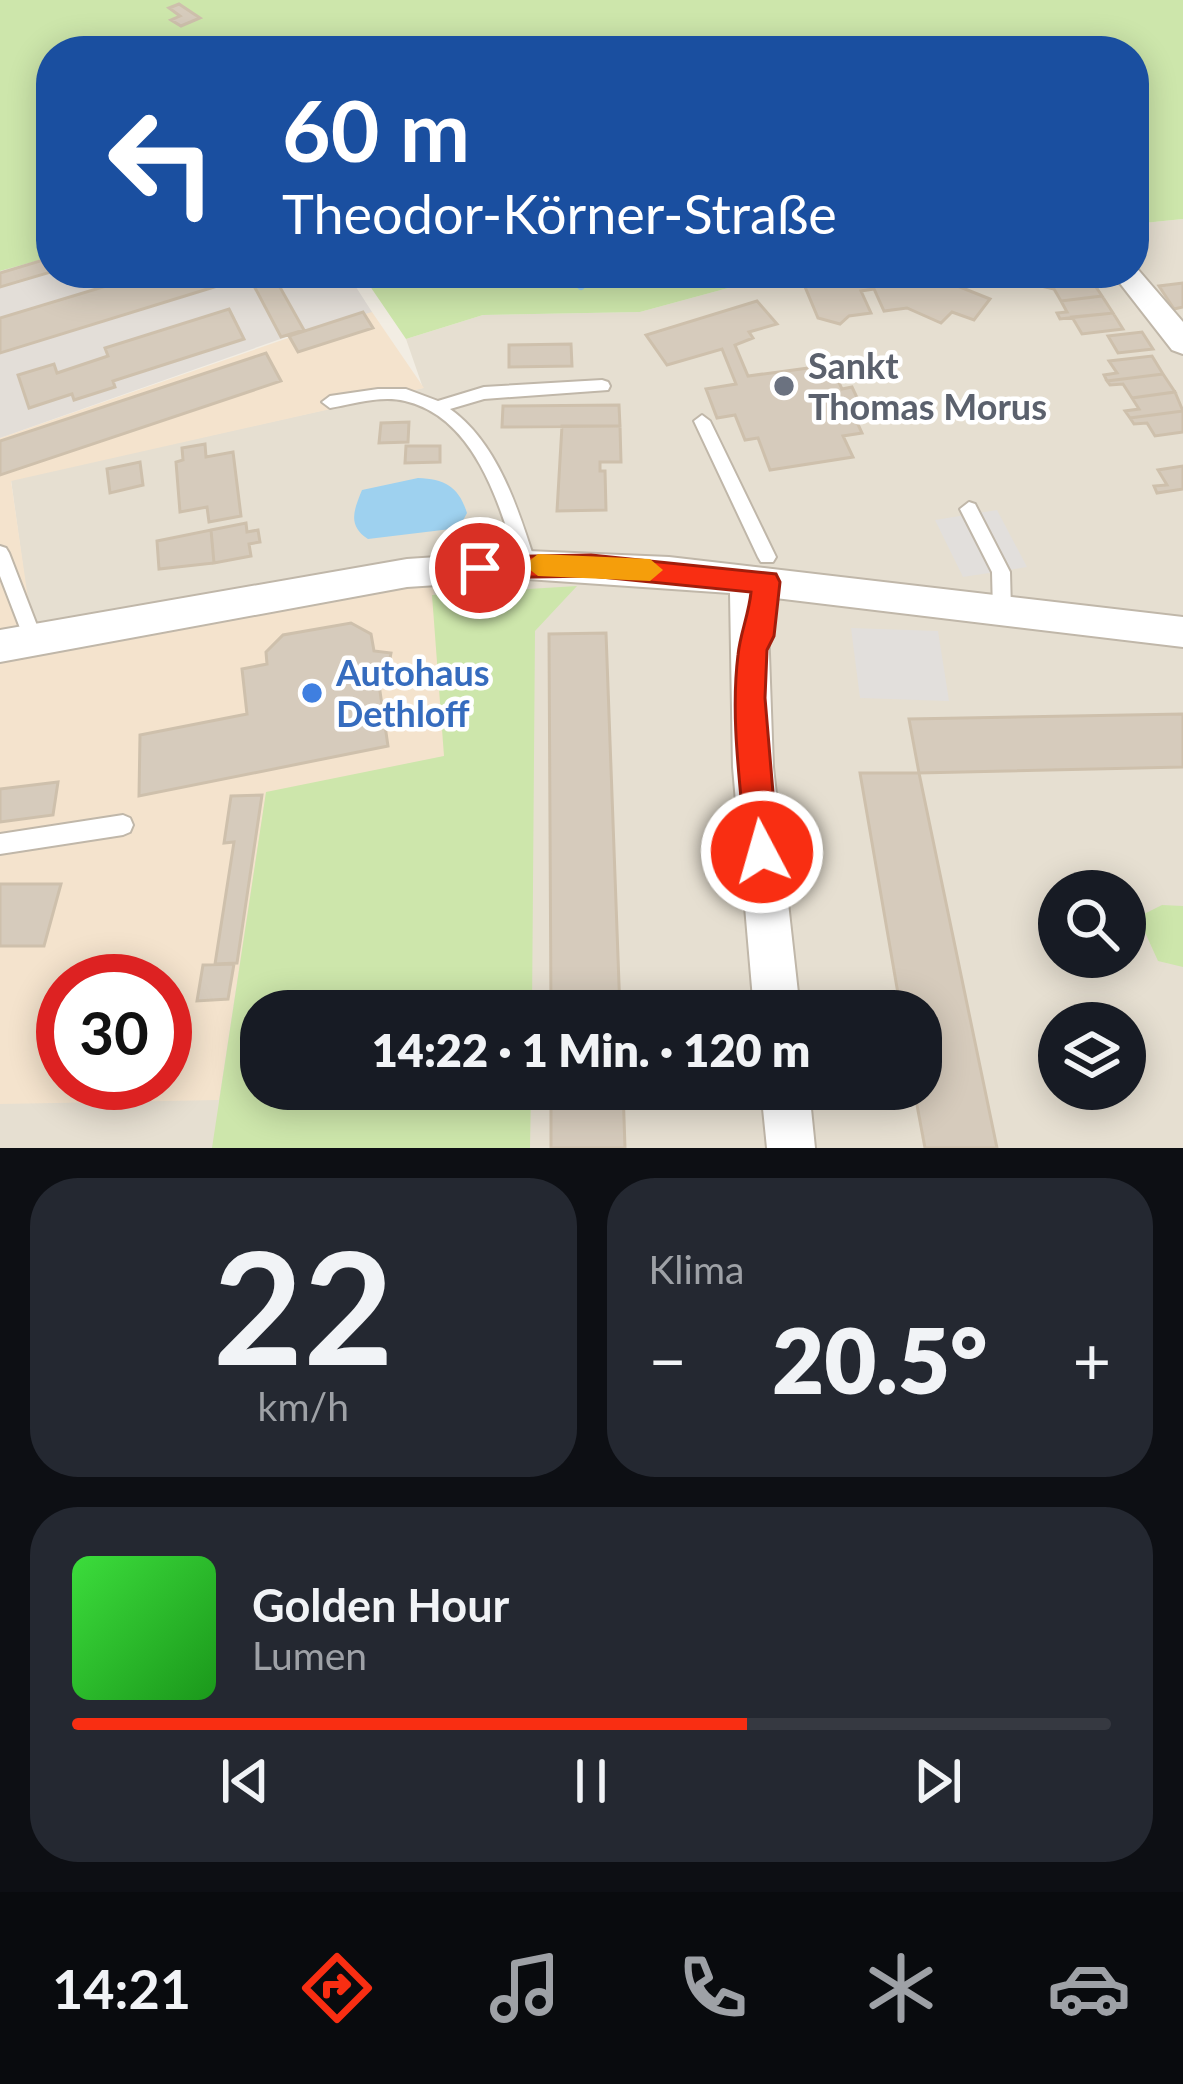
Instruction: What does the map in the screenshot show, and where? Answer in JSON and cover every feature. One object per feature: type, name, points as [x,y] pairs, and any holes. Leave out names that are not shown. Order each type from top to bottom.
[{"type":"street","points":[[1138,288],[1183,344]]},
{"type":"street","points":[[17,643],[407,573],[527,565],[760,575],[1183,632]]},
{"type":"street","points":[[760,575],[760,636],[752,649],[753,767],[775,990]]},
{"type":"street","points":[[787,1110],[791,1148]]},
{"type":"lane","points":[[436,407],[484,393],[602,386]]},
{"type":"lane","points":[[330,402],[404,394],[436,407],[460,427],[482,460],[509,508],[527,565]]},
{"type":"lane","points":[[702,421],[760,575]]},
{"type":"lane","points":[[969,508],[1000,572],[1002,611]]},
{"type":"lane","points":[[0,553],[17,643]]},
{"type":"lane","points":[[0,844],[123,825]]},
{"type":"shaded area","points":[[1183,219],[1183,1148],[0,1148],[0,646],[33,640],[11,480],[423,388],[406,339],[483,315],[640,312],[728,288],[1149,288],[1149,222]]},
{"type":"shaded area","points":[[36,261],[36,288],[357,288],[372,312],[289,336],[0,438],[0,271]]},
{"type":"shaded area","points":[[372,312],[424,388],[11,481],[34,640],[432,570],[445,756],[266,793],[219,1100],[192,1100],[192,954],[36,954],[36,1103],[0,1104],[0,438]]},
{"type":"shaded area","points":[[997,510],[1027,567],[963,577],[935,520]]},
{"type":"shaded area","points":[[851,628],[938,631],[949,701],[860,698]]},
{"type":"green space","points":[[0,0],[1183,0],[1183,219],[1149,222],[1149,36],[36,36],[36,261],[0,271]]},
{"type":"green space","points":[[371,288],[728,288],[640,312],[483,315],[406,339]]},
{"type":"green space","points":[[577,586],[535,631],[532,990],[240,990],[240,1110],[531,1110],[530,1148],[212,1148],[266,792],[444,756],[432,595]]},
{"type":"green space","points":[[1162,905],[1183,906],[1183,967],[1158,961],[1146,935],[1146,913]]},
{"type":"water","points":[[418,478],[443,483],[460,497],[467,513],[459,528],[368,539],[361,534],[354,517],[362,490]]},
{"type":"building","points":[[179,4],[200,18],[181,26],[171,20],[180,16],[169,8]]},
{"type":"building","points":[[36,262],[36,276],[0,287],[0,273]]},
{"type":"building","points":[[1183,283],[1183,307],[1174,309],[1159,286]]},
{"type":"building","points":[[99,288],[211,288],[0,353],[0,318]]},
{"type":"building","points":[[255,288],[280,288],[304,330],[281,337]]},
{"type":"building","points":[[806,288],[962,288],[990,299],[974,320],[952,312],[941,323],[907,308],[884,311],[874,289],[861,291],[871,313],[849,316],[840,324],[818,318]]},
{"type":"building","points":[[1050,288],[1097,288],[1102,296],[1061,301]]},
{"type":"building","points":[[1102,296],[1113,313],[1060,319],[1057,313],[1067,312],[1061,301]]},
{"type":"building","name":"Sankt Thomas Morus","points":[[757,301],[777,324],[749,332],[753,338],[735,345],[748,376],[831,365],[842,389],[852,387],[867,419],[856,420],[862,433],[843,436],[853,457],[770,470],[758,438],[745,440],[735,415],[717,418],[706,389],[736,384],[722,349],[667,365],[646,335]]},
{"type":"building","points":[[229,309],[244,339],[113,381],[115,387],[29,408],[18,375],[54,364],[57,373],[108,356],[105,348]]},
{"type":"building","points":[[363,312],[373,328],[298,352],[289,336]]},
{"type":"building","points":[[1113,313],[1123,329],[1082,334],[1072,317]]},
{"type":"building","points":[[1142,332],[1153,349],[1118,353],[1108,336]]},
{"type":"building","points":[[571,344],[572,366],[509,367],[509,345]]},
{"type":"building","points":[[266,353],[281,381],[0,475],[0,441]]},
{"type":"building","points":[[1152,356],[1163,374],[1107,381],[1104,375],[1117,373],[1109,361]]},
{"type":"building","points":[[1163,374],[1175,392],[1132,398],[1123,384],[1107,381]]},
{"type":"building","points":[[1175,392],[1183,411],[1130,418],[1125,411],[1139,409],[1132,398]]},
{"type":"building","points":[[619,405],[620,426],[502,427],[503,406]]},
{"type":"building","points":[[1183,411],[1183,432],[1155,436],[1147,423],[1134,424],[1130,418]]},
{"type":"building","points":[[409,422],[408,442],[379,443],[381,423]]},
{"type":"building","points":[[562,426],[620,426],[621,462],[600,462],[600,471],[605,471],[606,510],[557,511]]},
{"type":"building","points":[[205,444],[206,457],[233,452],[241,516],[209,522],[207,507],[180,512],[176,462],[183,460],[182,448]]},
{"type":"building","points":[[406,446],[440,446],[440,462],[405,463]]},
{"type":"building","points":[[140,462],[143,485],[110,493],[107,469]]},
{"type":"building","points":[[1183,466],[1183,489],[1157,493],[1154,486],[1167,485],[1158,470]]},
{"type":"building","points":[[246,523],[247,532],[258,530],[260,542],[249,544],[251,556],[214,563],[211,530]]},
{"type":"building","points":[[211,530],[214,563],[159,569],[157,541]]},
{"type":"building","name":"Autohaus Dethloff","points":[[351,623],[371,634],[374,651],[391,653],[388,669],[377,671],[388,746],[139,796],[140,735],[247,714],[242,669],[267,664],[266,652],[283,635]]},
{"type":"building","points":[[606,633],[619,990],[551,990],[549,634]]},
{"type":"building","points":[[1183,714],[1183,767],[919,773],[909,719]]},
{"type":"building","points":[[860,773],[919,773],[997,1148],[925,1148],[918,1110],[942,1110],[942,990],[897,990]]},
{"type":"building","points":[[58,782],[53,815],[0,822],[0,789]]},
{"type":"building","points":[[262,795],[237,963],[215,964],[234,842],[224,843],[231,796]]},
{"type":"building","points":[[0,884],[61,884],[44,946],[0,946]]},
{"type":"building","points":[[234,964],[228,999],[197,1001],[203,965]]},
{"type":"building","points":[[551,1110],[624,1110],[625,1148],[551,1148]]},
{"type":"slow traffic","points":[[538,565],[650,570]]},
{"type":"place","name":"Sankt Thomas Morus","points":[[784,386]]},
{"type":"place","name":"Autohaus Dethloff","points":[[312,693]]},
{"type":"route","points":[[480,568],[591,566],[766,582],[760,636],[752,649],[750,698],[762,852]]}]
